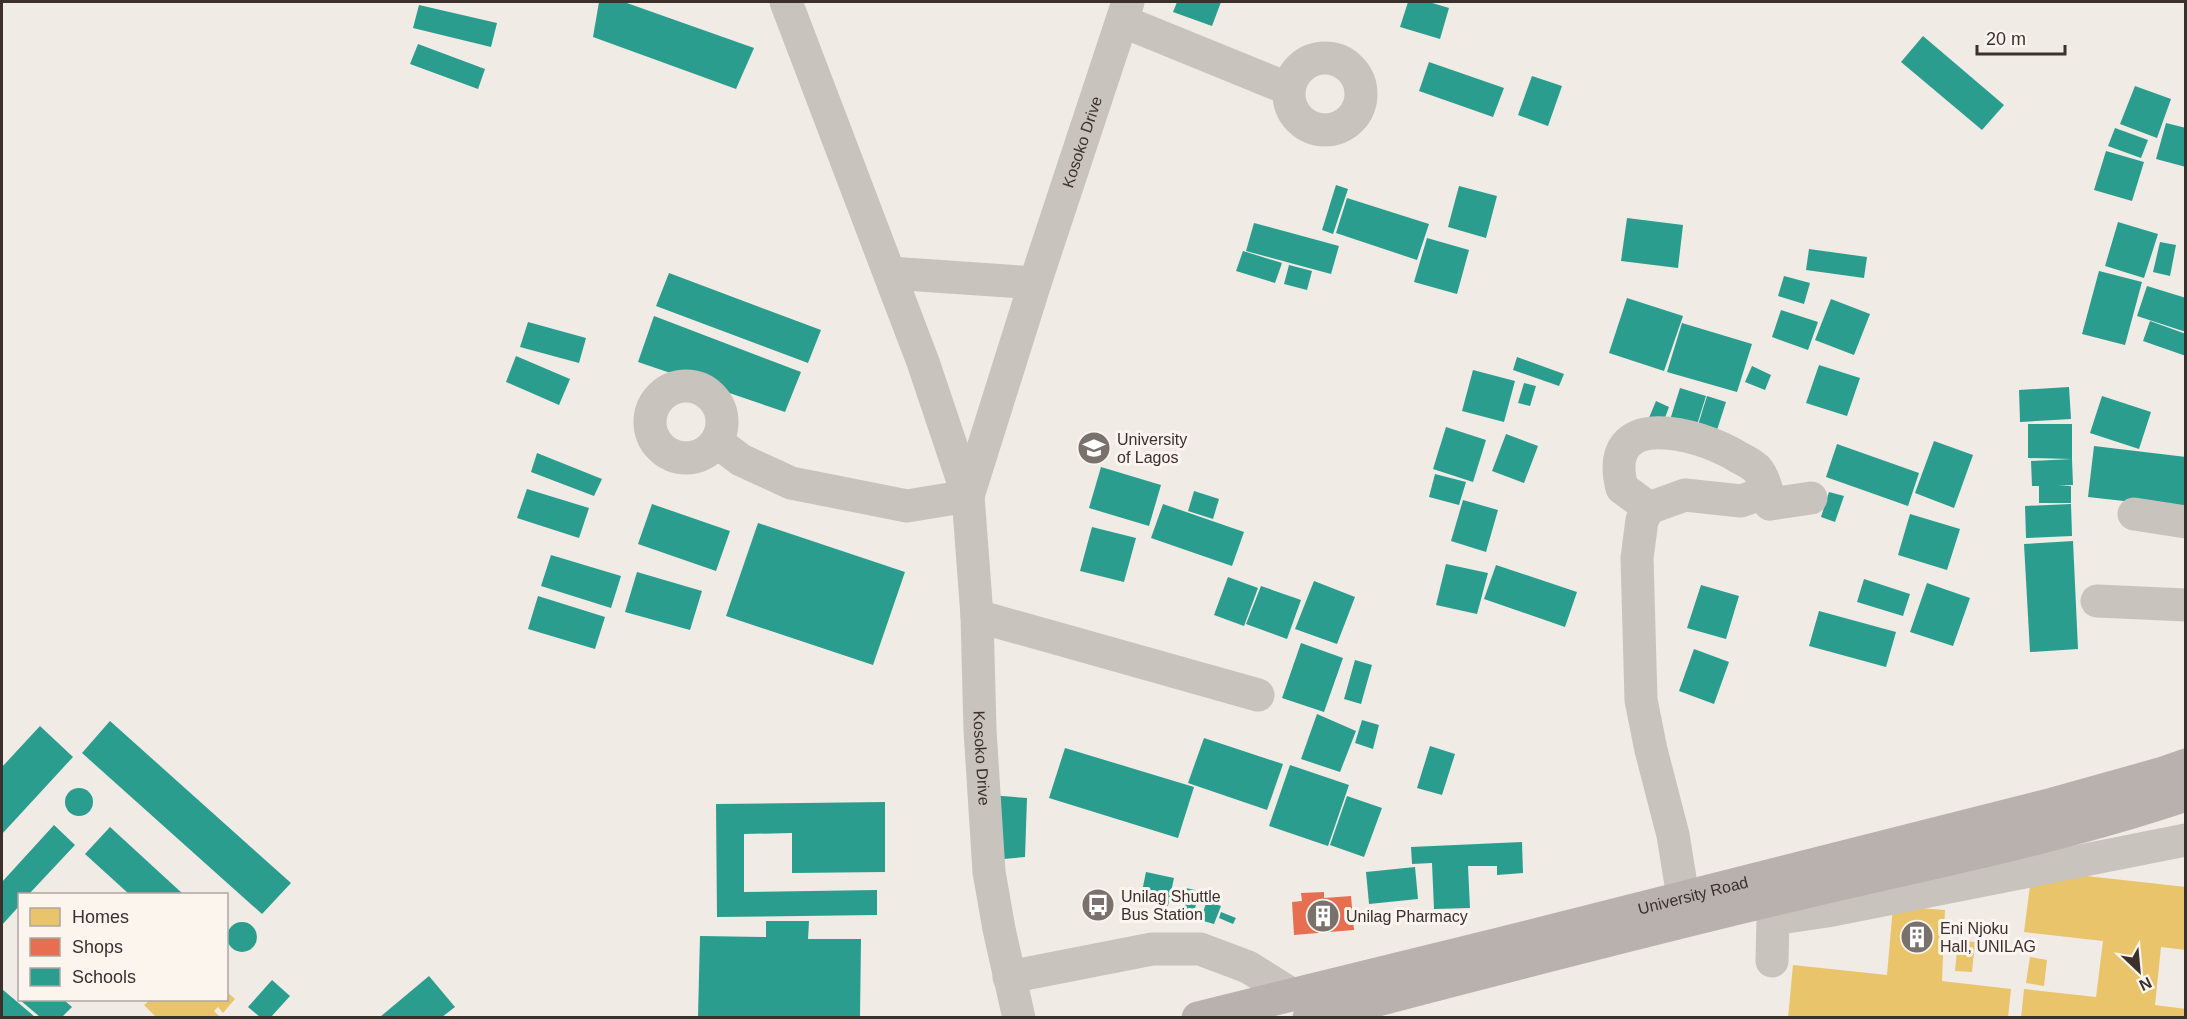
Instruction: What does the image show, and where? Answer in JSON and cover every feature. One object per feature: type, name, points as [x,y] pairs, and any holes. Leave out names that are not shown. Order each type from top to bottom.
[{"type":"main road","name":"University Road","points":[[1300,1006],[1499,944],[2053,804],[2186,765]]},
{"type":"main road","name":"University Road","points":[[1198,1017],[1300,1006],[1653,929],[2054,835],[2133,813],[2186,795]]},
{"type":"street","name":"Kosoko Drive","points":[[786,2],[923,362],[968,496],[977,616],[980,730],[989,872],[1008,977],[1019,1017]]},
{"type":"street","name":"Kosoko Drive","points":[[968,496],[1035,283],[1125,11]]},
{"type":"street","points":[[1125,11],[1289,89]]},
{"type":"street","points":[[890,273],[1035,283]]},
{"type":"street","points":[[1649,508],[1622,488],[1618,475],[1619,458],[1628,443],[1645,433],[1660,432],[1704,440],[1729,451],[1755,467],[1761,475],[1770,504]]},
{"type":"street","points":[[717,442],[741,460],[791,483],[907,506],[968,496]]},
{"type":"street","points":[[1683,897],[1673,835],[1651,750],[1641,700],[1637,558],[1642,520],[1649,508],[1685,495],[1741,501],[1761,494],[1770,504]]},
{"type":"street","points":[[1770,504],[1810,498]]},
{"type":"street","points":[[2134,513],[2186,522]]},
{"type":"street","points":[[2097,601],[2186,605]]},
{"type":"street","points":[[977,616],[1258,695]]},
{"type":"street","points":[[1772,961],[1773,919],[1827,911],[2186,840]]},
{"type":"street","points":[[1008,977],[1152,949],[1200,949],[1248,967],[1300,1006]]},
{"type":"building: Homes","points":[[2032,870],[2186,887],[2186,950],[2161,947],[2155,1005],[2186,1009],[2186,1018],[2021,1018],[2024,989],[2096,997],[2103,941],[2024,932]]},
{"type":"building: Homes","name":"Eni Njoku Hall, UNILAG","points":[[1893,906],[1945,910],[1942,981],[2011,989],[2008,1018],[1788,1018],[1793,965],[1887,975]]},
{"type":"building: Homes","points":[[1958,940],[1975,942],[1972,972],[1955,971]]},
{"type":"building: Homes","points":[[2030,957],[2047,960],[2044,986],[2026,983]]},
{"type":"building: Homes","points":[[228,993],[235,999],[223,1013],[218,1007],[214,1011],[221,1018],[157,1018],[144,1005],[149,1001],[228,1001]]},
{"type":"building: Shops","name":"Unilag Pharmacy","points":[[1324,892],[1324,898],[1351,896],[1354,930],[1294,935],[1292,902],[1302,901],[1301,893]]},
{"type":"building: Schools","points":[[599,2],[624,2],[754,48],[736,89],[593,37]]},
{"type":"building: Schools","points":[[1177,2],[1221,2],[1212,26],[1173,12]]},
{"type":"building: Schools","points":[[1408,2],[1429,2],[1449,8],[1440,39],[1400,27]]},
{"type":"building: Schools","points":[[419,5],[497,23],[491,47],[413,28]]},
{"type":"building: Schools","points":[[1923,36],[2004,105],[1982,130],[1901,62]]},
{"type":"building: Schools","points":[[418,44],[485,69],[478,89],[410,64]]},
{"type":"building: Schools","points":[[1429,62],[1504,88],[1493,117],[1419,91]]},
{"type":"building: Schools","points":[[1532,76],[1562,86],[1548,126],[1518,115]]},
{"type":"building: Schools","points":[[2135,86],[2171,99],[2157,138],[2120,124]]},
{"type":"building: Schools","points":[[2166,123],[2186,128],[2186,167],[2156,159]]},
{"type":"building: Schools","points":[[2115,128],[2148,140],[2141,158],[2108,146]]},
{"type":"building: Schools","points":[[2106,151],[2144,162],[2132,201],[2094,190]]},
{"type":"building: Schools","points":[[1336,185],[1348,189],[1333,234],[1322,230]]},
{"type":"building: Schools","points":[[1459,186],[1497,196],[1486,238],[1448,227]]},
{"type":"building: Schools","points":[[1347,198],[1429,224],[1417,260],[1336,233]]},
{"type":"building: Schools","points":[[1627,218],[1683,225],[1678,268],[1621,261]]},
{"type":"building: Schools","points":[[2118,222],[2158,234],[2144,278],[2105,266]]},
{"type":"building: Schools","points":[[1254,223],[1339,246],[1331,274],[1246,251]]},
{"type":"building: Schools","points":[[1427,238],[1469,250],[1457,294],[1414,282]]},
{"type":"building: Schools","points":[[2160,242],[2176,245],[2170,276],[2153,272]]},
{"type":"building: Schools","points":[[1809,249],[1867,257],[1864,278],[1806,270]]},
{"type":"building: Schools","points":[[1243,251],[1282,263],[1275,283],[1236,271]]},
{"type":"building: Schools","points":[[1289,265],[1312,271],[1307,290],[1284,284]]},
{"type":"building: Schools","points":[[2099,271],[2142,282],[2125,345],[2082,334]]},
{"type":"building: Schools","points":[[669,273],[821,330],[808,363],[656,306]]},
{"type":"building: Schools","points":[[1784,276],[1810,283],[1804,304],[1778,296]]},
{"type":"building: Schools","points":[[2147,286],[2186,298],[2186,332],[2137,316]]},
{"type":"building: Schools","points":[[1627,298],[1683,316],[1664,371],[1609,353]]},
{"type":"building: Schools","points":[[1831,299],[1870,314],[1854,355],[1815,340]]},
{"type":"building: Schools","points":[[1781,310],[1818,322],[1808,350],[1772,337]]},
{"type":"building: Schools","points":[[654,316],[801,372],[785,412],[638,362]]},
{"type":"building: Schools","points":[[2150,321],[2186,334],[2186,356],[2143,341]]},
{"type":"building: Schools","points":[[528,322],[586,338],[579,363],[520,347]]},
{"type":"building: Schools","points":[[1682,323],[1752,344],[1737,392],[1667,372]]},
{"type":"building: Schools","points":[[516,356],[570,379],[559,405],[506,382]]},
{"type":"building: Schools","points":[[1517,357],[1564,374],[1559,386],[1513,370]]},
{"type":"building: Schools","points":[[1819,365],[1860,378],[1847,416],[1806,403]]},
{"type":"building: Schools","points":[[1752,366],[1771,375],[1765,390],[1745,382]]},
{"type":"building: Schools","points":[[1473,370],[1515,381],[1504,422],[1462,411]]},
{"type":"building: Schools","points":[[1524,383],[1536,386],[1530,406],[1518,403]]},
{"type":"building: Schools","points":[[2069,387],[2071,419],[2020,422],[2019,390]]},
{"type":"building: Schools","points":[[1680,388],[1706,396],[1696,428],[1670,420]]},
{"type":"building: Schools","points":[[1707,396],[1726,402],[1717,430],[1698,425]]},
{"type":"building: Schools","points":[[2102,396],[2151,412],[2139,449],[2090,433]]},
{"type":"building: Schools","points":[[1656,401],[1669,407],[1660,431],[1646,425]]},
{"type":"building: Schools","points":[[2028,424],[2072,424],[2072,459],[2028,458]]},
{"type":"building: Schools","points":[[1446,427],[1486,440],[1473,482],[1433,469]]},
{"type":"building: Schools","points":[[1506,434],[1538,446],[1524,483],[1492,471]]},
{"type":"building: Schools","points":[[1934,441],[1973,455],[1954,508],[1915,493]]},
{"type":"building: Schools","points":[[1837,444],[1919,473],[1908,506],[1826,477]]},
{"type":"building: Schools","points":[[2094,446],[2186,457],[2186,508],[2088,497]]},
{"type":"building: Schools","points":[[537,453],[602,479],[594,496],[531,472]]},
{"type":"building: Schools","points":[[2072,459],[2073,485],[2058,485],[2071,486],[2071,503],[2039,503],[2039,486],[2032,486],[2031,461]]},
{"type":"building: Schools","points":[[1101,467],[1161,485],[1149,526],[1089,508]]},
{"type":"building: Schools","points":[[1435,474],[1466,482],[1459,505],[1429,497]]},
{"type":"building: Schools","points":[[527,489],[589,508],[579,538],[517,518]]},
{"type":"building: Schools","points":[[1194,491],[1219,499],[1213,519],[1188,511]]},
{"type":"building: Schools","points":[[1829,492],[1844,496],[1835,522],[1821,517]]},
{"type":"building: Schools","points":[[1463,500],[1498,510],[1486,552],[1451,541]]},
{"type":"building: Schools","points":[[652,504],[730,531],[716,571],[638,544]]},
{"type":"building: Schools","points":[[1163,504],[1244,532],[1232,566],[1151,538]]},
{"type":"building: Schools","points":[[2071,504],[2072,536],[2026,538],[2025,506]]},
{"type":"building: Schools","points":[[1910,514],[1960,529],[1947,570],[1898,555]]},
{"type":"building: Schools","points":[[758,523],[905,572],[873,665],[726,616]]},
{"type":"building: Schools","points":[[1092,527],[1136,538],[1124,582],[1080,571]]},
{"type":"building: Schools","points":[[2073,541],[2078,649],[2030,652],[2024,544]]},
{"type":"building: Schools","points":[[551,555],[621,576],[611,608],[541,586]]},
{"type":"building: Schools","points":[[1446,564],[1488,573],[1477,614],[1436,605]]},
{"type":"building: Schools","points":[[1496,565],[1577,592],[1565,627],[1484,599]]},
{"type":"building: Schools","points":[[637,572],[702,591],[690,630],[625,612]]},
{"type":"building: Schools","points":[[1228,577],[1258,588],[1244,626],[1214,615]]},
{"type":"building: Schools","points":[[1864,579],[1910,594],[1903,616],[1857,602]]},
{"type":"building: Schools","points":[[1314,581],[1355,597],[1337,644],[1295,629]]},
{"type":"building: Schools","points":[[1927,583],[1970,598],[1953,646],[1910,632]]},
{"type":"building: Schools","points":[[1701,585],[1739,596],[1726,639],[1687,628]]},
{"type":"building: Schools","points":[[1261,586],[1301,600],[1287,639],[1246,624]]},
{"type":"building: Schools","points":[[538,596],[605,617],[595,649],[528,629]]},
{"type":"building: Schools","points":[[1819,611],[1896,632],[1886,667],[1809,646]]},
{"type":"building: Schools","points":[[1301,643],[1343,658],[1324,712],[1282,698]]},
{"type":"building: Schools","points":[[1694,649],[1729,662],[1714,704],[1679,691]]},
{"type":"building: Schools","points":[[1355,660],[1372,665],[1361,704],[1344,699]]},
{"type":"building: Schools","points":[[1317,714],[1356,731],[1340,772],[1301,759]]},
{"type":"building: Schools","points":[[1362,720],[1379,725],[1373,749],[1355,743]]},
{"type":"building: Schools","points":[[110,721],[291,883],[262,914],[82,753]]},
{"type":"building: Schools","points":[[40,726],[73,757],[2,834],[2,767]]},
{"type":"building: Schools","points":[[1204,738],[1283,764],[1267,810],[1188,783]]},
{"type":"building: Schools","points":[[1430,746],[1455,754],[1442,795],[1417,788]]},
{"type":"building: Schools","points":[[1065,748],[1194,787],[1178,838],[1049,798]]},
{"type":"building: Schools","points":[[1290,765],[1349,785],[1328,846],[1269,826]]},
{"type":"building: Schools","points":[[79,788],[89,792],[93,802],[89,812],[79,816],[69,812],[65,802],[69,792]]},
{"type":"building: Schools","points":[[989,795],[1027,798],[1025,857],[992,860]]},
{"type":"building: Schools","points":[[1347,796],[1382,808],[1364,857],[1330,845]]},
{"type":"building: Schools","points":[[885,802],[885,872],[792,873],[792,833],[744,834],[744,892],[877,890],[877,915],[717,917],[716,804]]},
{"type":"building: Schools","points":[[54,825],[75,845],[30,893],[18,893],[18,907],[2,925],[2,882]]},
{"type":"building: Schools","points":[[110,827],[182,893],[128,893],[85,854]]},
{"type":"building: Schools","points":[[1522,842],[1523,873],[1497,875],[1497,866],[1468,866],[1470,908],[1434,909],[1432,863],[1412,864],[1411,847]]},
{"type":"building: Schools","points":[[1415,867],[1418,899],[1369,904],[1366,872]]},
{"type":"building: Schools","points":[[1146,872],[1174,878],[1168,906],[1140,901]]},
{"type":"building: Schools","points":[[1186,888],[1199,891],[1194,913],[1181,910]]},
{"type":"building: Schools","points":[[1207,901],[1221,906],[1214,924],[1200,920]]},
{"type":"building: Schools","points":[[1221,912],[1236,918],[1233,924],[1219,918]]},
{"type":"building: Schools","points":[[766,921],[809,921],[808,939],[861,939],[860,1017],[698,1017],[700,936],[766,937]]},
{"type":"building: Schools","points":[[236,923],[248,923],[256,931],[256,943],[248,951],[236,951],[228,943],[228,931]]},
{"type":"building: Schools","points":[[429,976],[455,1007],[442,1017],[380,1017]]},
{"type":"building: Schools","points":[[272,980],[290,996],[271,1017],[260,1017],[248,1007]]},
{"type":"building: Schools","points":[[2,989],[35,1017],[2,1017]]},
{"type":"building: Schools","points":[[21,1001],[65,1001],[72,1007],[62,1017],[40,1017]]},
{"type":"place","name":"University of Lagos","points":[[1094,448]]},
{"type":"place","name":"Unilag Shuttle Bus Station","points":[[1098,905]]},
{"type":"place","name":"Unilag Pharmacy","points":[[1323,916]]},
{"type":"place","name":"Eni Njoku Hall, UNILAG","points":[[1917,937]]}]
